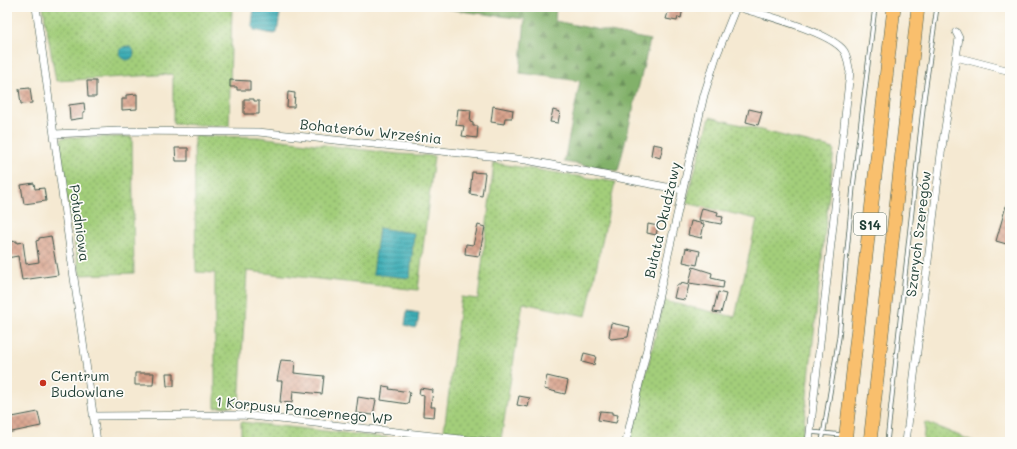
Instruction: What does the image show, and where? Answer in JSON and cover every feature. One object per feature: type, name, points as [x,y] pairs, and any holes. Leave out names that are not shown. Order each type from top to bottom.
[{"type":"highway","name":"S14","points":[[846,439],[894,7]]},
{"type":"highway","name":"S14","points":[[870,442],[918,7]]},
{"type":"street","name":"Południowa","points":[[36,7],[97,442]]},
{"type":"street","points":[[736,7],[795,25],[835,42],[845,52],[850,72],[809,442]]},
{"type":"street","name":"Bułata Okudżawy","points":[[626,442],[704,95],[716,57],[736,7]]},
{"type":"street","name":"Szarych Szeregów","points":[[906,442],[941,154],[959,38],[956,32]]},
{"type":"street","points":[[956,57],[1010,72]]},
{"type":"street","name":"Bohaterów Września","points":[[54,134],[118,131],[258,132],[526,160],[682,190]]},
{"type":"street","name":"1 Korpusu Pancernego WP","points":[[94,416],[242,415],[488,442]]},
{"type":"lane","points":[[822,442],[822,433],[839,337],[852,187],[875,7]]},
{"type":"lane","points":[[886,442],[924,99],[937,7]]},
{"type":"lane","points":[[810,432],[822,433],[846,439]]},
{"type":"green space","points":[[43,7],[232,7],[229,126],[173,124],[173,74],[56,81]]},
{"type":"green space","points":[[437,7],[556,7],[555,21],[650,40],[618,171],[564,162],[580,81],[520,73],[525,19]]},
{"type":"green space","points":[[710,117],[834,149],[802,442],[629,442],[664,301],[735,317],[757,219],[686,203]]},
{"type":"green space","points":[[194,136],[258,137],[398,154],[434,156],[418,290],[247,271],[239,405],[215,408],[215,273],[196,272]]},
{"type":"green space","points":[[132,137],[134,273],[80,275],[58,147],[62,138]]},
{"type":"green space","points":[[494,163],[615,182],[586,316],[523,303],[501,439],[444,431],[461,297],[478,299]]},
{"type":"green space","points":[[241,422],[419,441],[241,442]]},
{"type":"green space","points":[[925,422],[975,442],[923,442]]},
{"type":"water","points":[[254,7],[281,7],[277,33],[273,34],[254,30],[252,25]]},
{"type":"water","points":[[124,46],[130,46],[134,50],[134,56],[130,60],[124,60],[120,56],[120,50]]},
{"type":"water","points":[[379,228],[414,233],[410,278],[373,274]]},
{"type":"water","points":[[407,311],[419,313],[418,322],[415,328],[405,325]]},
{"type":"building","points":[[673,7],[683,8],[681,18],[678,17],[677,21],[666,19],[669,9],[672,10]]},
{"type":"building","points":[[230,80],[250,81],[250,90],[237,90],[237,87],[230,87]]},
{"type":"building","points":[[87,81],[96,81],[96,97],[88,97]]},
{"type":"building","points":[[30,88],[32,103],[21,104],[19,89]]},
{"type":"building","points":[[288,92],[295,93],[294,107],[287,107]]},
{"type":"building","points":[[137,94],[137,109],[122,110],[122,99],[126,99],[126,95]]},
{"type":"building","points":[[244,99],[254,99],[254,101],[259,101],[259,114],[244,114]]},
{"type":"building","points":[[84,103],[85,112],[83,112],[83,118],[70,120],[69,105]]},
{"type":"building","points":[[493,106],[513,110],[512,118],[505,118],[504,124],[491,122]]},
{"type":"building","points":[[458,109],[471,110],[470,122],[473,123],[473,126],[478,126],[477,138],[462,136],[464,126],[456,125]]},
{"type":"building","points":[[749,109],[762,112],[758,125],[746,122]]},
{"type":"building","points":[[553,110],[560,112],[558,123],[550,122]]},
{"type":"building","points":[[653,144],[663,146],[660,158],[651,155]]},
{"type":"building","points":[[175,148],[188,148],[188,161],[176,161]]},
{"type":"building","points":[[472,172],[485,173],[482,196],[470,194]]},
{"type":"building","points":[[34,183],[35,189],[44,188],[46,201],[24,204],[21,185]]},
{"type":"building","points":[[1008,199],[1010,199],[1010,245],[996,241]]},
{"type":"building","points":[[702,208],[718,212],[717,216],[723,217],[721,224],[699,220]]},
{"type":"building","points":[[691,221],[704,224],[701,238],[688,235]]},
{"type":"building","points":[[648,224],[658,226],[656,235],[647,233]]},
{"type":"building","points":[[478,225],[485,227],[479,256],[465,254],[466,244],[473,245]]},
{"type":"building","points":[[51,236],[58,275],[22,280],[18,256],[7,258],[7,242],[23,242],[26,264],[39,262],[36,241],[39,240],[39,238]]},
{"type":"building","points":[[686,248],[700,251],[697,265],[683,262]]},
{"type":"building","points":[[693,267],[712,273],[711,278],[724,281],[723,288],[689,283]]},
{"type":"building","points":[[681,283],[689,285],[685,300],[674,298],[677,285],[680,285]]},
{"type":"building","points":[[718,292],[726,294],[721,313],[713,312]]},
{"type":"building","points":[[611,323],[630,327],[628,337],[611,339],[609,336]]},
{"type":"building","points":[[584,353],[596,356],[594,365],[582,362]]},
{"type":"building","points":[[281,360],[295,361],[294,373],[324,376],[322,394],[293,391],[292,403],[280,402],[282,381],[277,381]]},
{"type":"building","points":[[135,373],[154,373],[153,385],[135,385]]},
{"type":"building","points":[[166,373],[174,373],[174,386],[167,386]]},
{"type":"building","points":[[547,376],[568,381],[565,394],[544,389]]},
{"type":"building","points":[[383,386],[390,387],[389,389],[410,392],[408,404],[381,400]]},
{"type":"building","points":[[420,388],[433,390],[431,407],[435,407],[434,417],[423,416],[424,395],[419,394]]},
{"type":"building","points":[[519,396],[530,398],[528,407],[517,405]]},
{"type":"building","points":[[358,397],[376,400],[373,415],[356,413]]},
{"type":"building","points":[[600,411],[612,412],[612,414],[618,415],[616,423],[598,420]]},
{"type":"building","points":[[38,412],[41,426],[7,433],[7,418]]},
{"type":"place","name":"Centrum Budowlane","points":[[43,383]]}]
